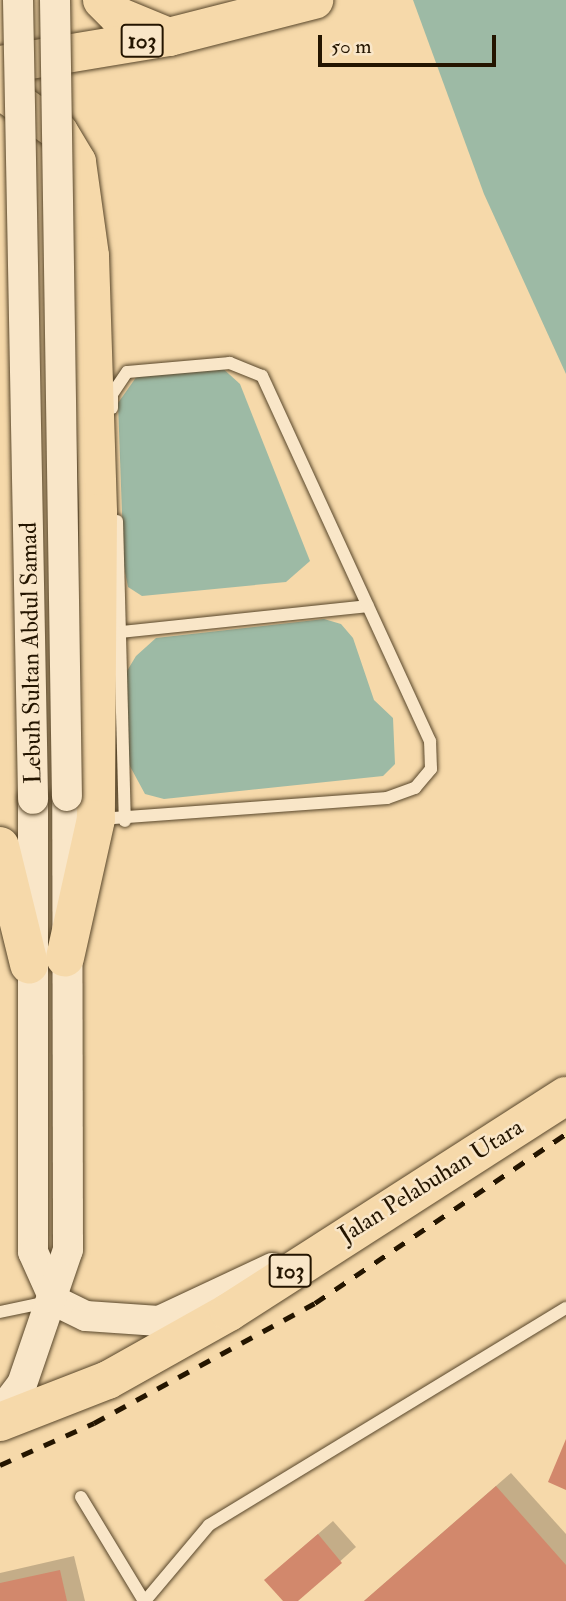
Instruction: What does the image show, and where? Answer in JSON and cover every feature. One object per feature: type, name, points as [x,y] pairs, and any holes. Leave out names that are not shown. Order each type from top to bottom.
[{"type":"main road","points":[[102,0],[118,16],[169,37]]},
{"type":"main road","name":"103","points":[[0,65],[169,37],[298,4]]},
{"type":"main road","points":[[0,90],[58,132],[77,162],[88,243],[98,513],[96,812],[29,946]]},
{"type":"main road","points":[[0,846],[29,946]]},
{"type":"main road","name":"Jalan Pelabuhan Utara","points":[[0,1422],[108,1380],[566,1096]]},
{"type":"street","name":"Lebuh Sultan Abdul Samad","points":[[18,0],[33,799],[29,946],[33,1252],[55,1301]]},
{"type":"street","name":"Lebuh Sultan Abdul Samad","points":[[55,0],[96,812]]},
{"type":"street","points":[[0,1413],[22,1384],[55,1301],[86,1317],[159,1321],[355,1229]]},
{"type":"lane","points":[[113,421],[112,394],[127,372],[230,363],[262,376],[430,741],[430,769],[415,788],[387,798],[96,812],[121,632],[116,500]]},
{"type":"lane","points":[[121,632],[368,606]]},
{"type":"lane","points":[[0,1312],[55,1301]]},
{"type":"lane","points":[[80,1497],[144,1601],[209,1525],[237,1505],[566,1308]]},
{"type":"shaded area","points":[[413,0],[566,0],[566,374],[484,194]]},
{"type":"shaded area","points":[[219,365],[240,384],[310,561],[286,582],[142,596],[128,587],[124,567],[118,403],[137,376]]},
{"type":"shaded area","points":[[324,619],[341,624],[353,638],[374,700],[393,718],[395,764],[383,776],[164,799],[145,794],[125,757],[127,671],[136,656],[156,638]]},
{"type":"building","points":[[566,1439],[566,1490],[548,1482]]},
{"type":"building","points":[[496,1486],[566,1565],[566,1601],[364,1601]]},
{"type":"building","points":[[318,1534],[342,1563],[298,1601],[283,1601],[264,1580]]},
{"type":"building","points":[[60,1570],[67,1601],[0,1601],[0,1583]]},
{"type":"railway","points":[[0,1465],[94,1423],[315,1303],[566,1134]]}]
